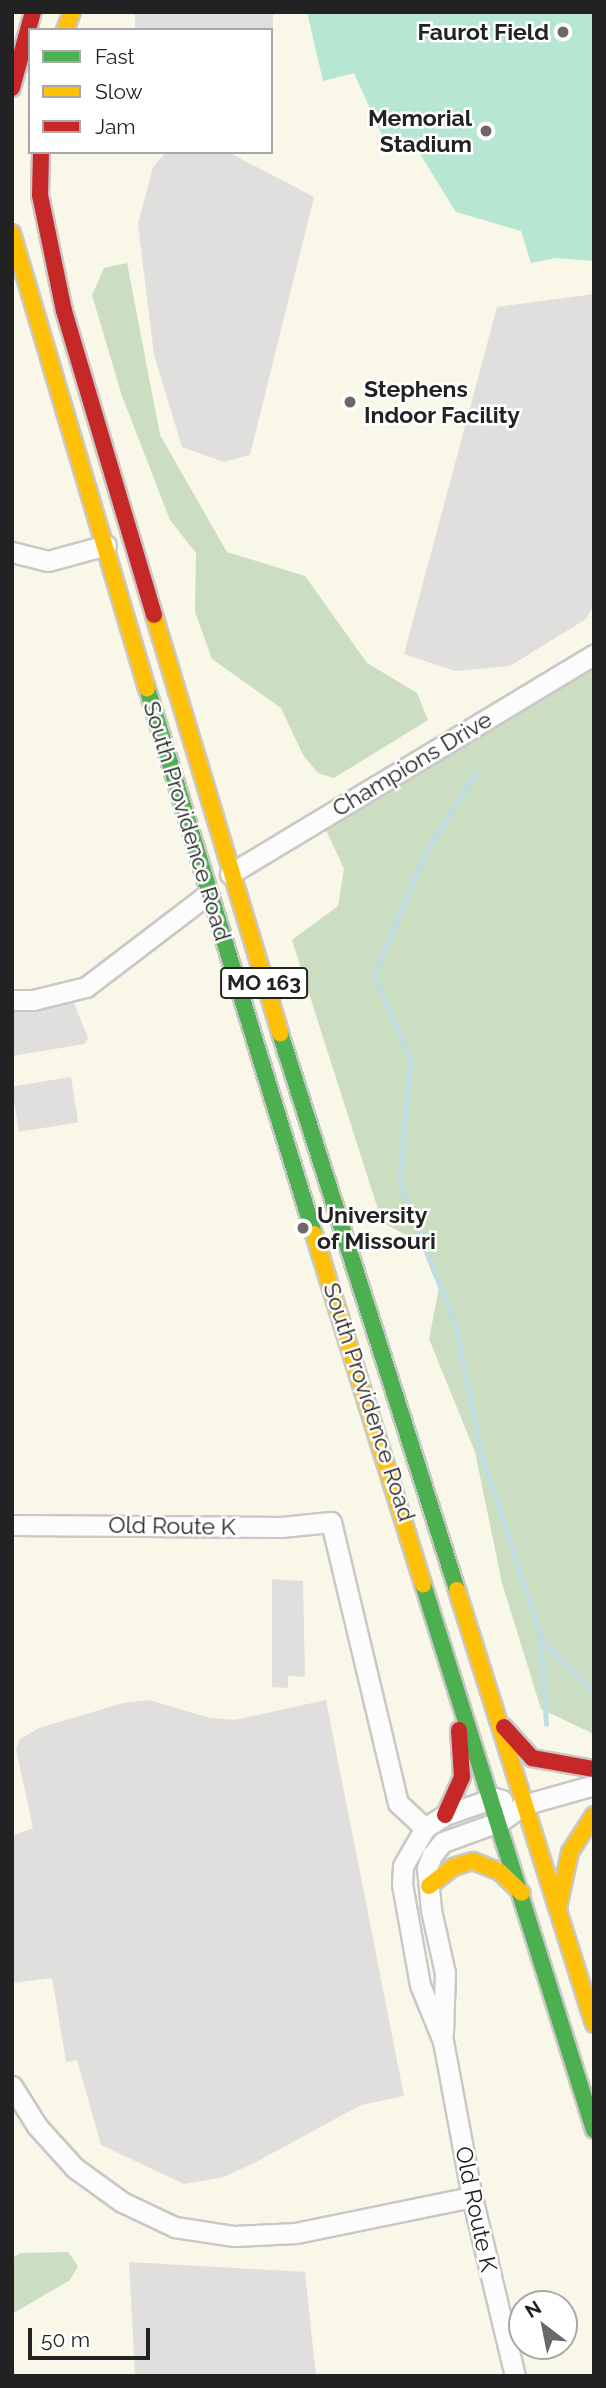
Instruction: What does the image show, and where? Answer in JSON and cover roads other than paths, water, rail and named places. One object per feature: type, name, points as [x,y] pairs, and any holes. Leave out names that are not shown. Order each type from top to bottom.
[{"type":"main road","points":[[64,28],[72,12]]},
{"type":"main road","points":[[12,88],[28,30]]},
{"type":"main road","name":"South Providence Road","points":[[41,154],[40,195],[64,311],[230,874],[594,2024]]},
{"type":"main road","name":"South Providence Road","points":[[12,233],[23,281],[106,545],[208,894],[494,1798],[594,2130]]},
{"type":"main road","points":[[445,1815],[462,1777],[458,1735],[463,1702]]},
{"type":"main road","points":[[494,1712],[532,1758],[594,1769]]},
{"type":"main road","points":[[558,1912],[570,1852],[594,1815]]},
{"type":"main road","points":[[429,1886],[453,1867],[473,1861],[500,1872],[522,1893]]},
{"type":"street","points":[[12,552],[47,561],[106,545]]},
{"type":"street","name":"Champions Drive","points":[[230,874],[594,654]]},
{"type":"street","points":[[12,1000],[33,1000],[86,987],[208,894]]},
{"type":"street","name":"Old Route K","points":[[12,1525],[281,1527],[331,1522],[398,1803],[425,1828]]},
{"type":"street","points":[[494,1798],[523,1805],[594,1785]]},
{"type":"street","name":"Old Route K","points":[[494,1798],[445,1815],[425,1828],[403,1866],[402,1884],[420,1985],[443,2041],[472,2197],[515,2376]]},
{"type":"street","name":"Old Route K","points":[[443,2041],[445,1973],[427,1868],[443,1842],[501,1821],[523,1805]]},
{"type":"street","points":[[12,2086],[37,2126],[75,2168],[122,2203],[175,2227],[234,2236],[296,2233],[472,2197]]},
{"type":"waterway","points":[[476,773],[426,850],[374,975],[410,1059],[399,1184],[455,1324],[481,1453],[540,1635],[546,1724]]},
{"type":"waterway","points":[[540,1639],[594,1693]]},
{"type":"place","name":"Faurot Field","points":[[563,32]]},
{"type":"place","name":"Memorial Stadium","points":[[486,131]]},
{"type":"place","name":"Stephens Indoor Facility","points":[[350,402]]},
{"type":"place","name":"University of Missouri","points":[[303,1228]]}]
